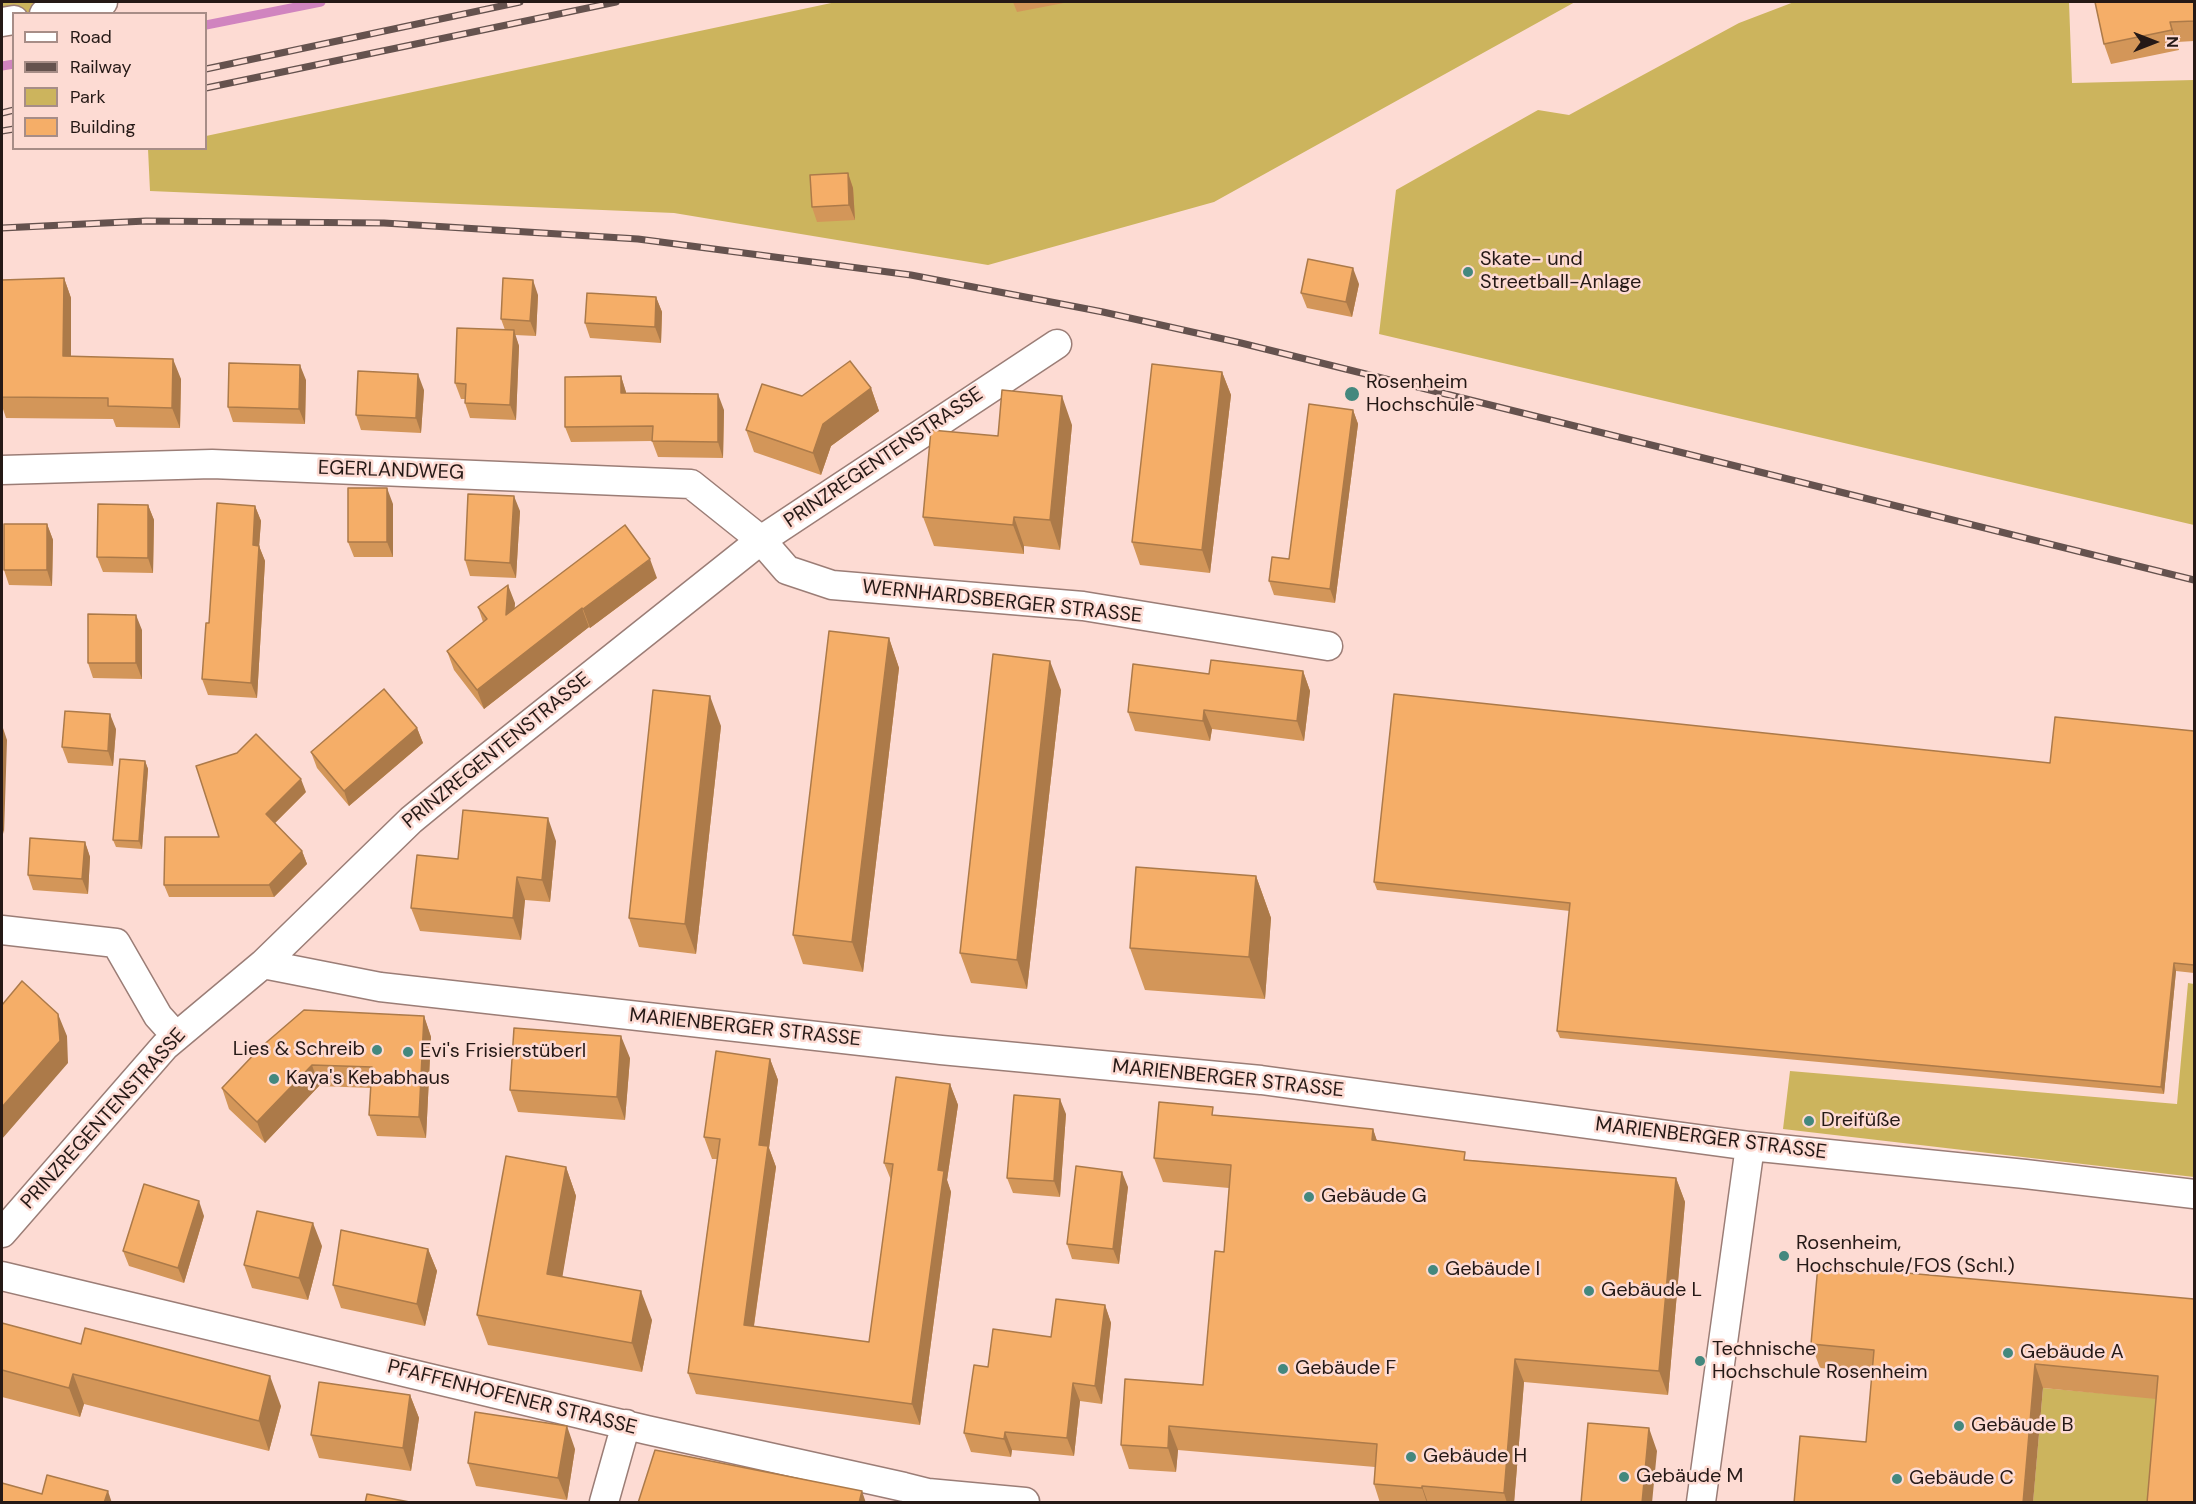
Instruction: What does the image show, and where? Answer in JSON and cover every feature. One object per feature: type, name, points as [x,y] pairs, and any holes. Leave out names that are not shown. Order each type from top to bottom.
[{"type":"street","points":[[54,12],[103,2]]},
{"type":"street","name":"PRINZREGENTENSTRASSE","points":[[2,1233],[165,1046],[263,964],[411,820],[761,540],[1057,344]]},
{"type":"street","name":"EGERLANDWEG","points":[[2,470],[212,464],[692,484],[761,540]]},
{"type":"street","name":"WERNHARDSBERGER STRASSE","points":[[761,540],[788,570],[832,585],[1083,606],[1328,646]]},
{"type":"street","points":[[2,930],[116,943],[158,1016],[176,1036]]},
{"type":"street","name":"MARIENBERGER STRASSE","points":[[263,964],[380,987],[941,1050],[1261,1080],[1750,1146],[2194,1194]]},
{"type":"street","points":[[1701,1503],[1750,1146]]},
{"type":"street","name":"PFAFFENHOFENER STRASSE","points":[[2,1276],[626,1425],[902,1495],[928,1492],[1025,1503]]},
{"type":"street","points":[[604,1503],[626,1425]]},
{"type":"green space","points":[[2,2],[103,2],[49,12],[12,12],[12,15],[2,22]]},
{"type":"green space","points":[[836,2],[1575,2],[1214,202],[988,265],[674,213],[150,191],[148,150],[207,150],[207,136]]},
{"type":"green space","points":[[1794,2],[2069,2],[2072,83],[2194,80],[2194,525],[1379,334],[1396,190],[1538,110],[1569,115],[1739,23]]},
{"type":"green space","points":[[2188,983],[2194,984],[2194,1177],[1783,1129],[1790,1071],[2177,1104]]},
{"type":"green space","points":[[2043,1388],[2167,1399],[2158,1502],[2033,1502]]},
{"type":"building","points":[[2095,2],[2194,2],[2194,21],[2170,22],[2172,30],[2104,44]]},
{"type":"building","points":[[848,173],[849,205],[812,207],[810,175]]},
{"type":"building","points":[[1308,259],[1353,268],[1346,302],[1301,293]]},
{"type":"building","points":[[64,278],[63,356],[173,359],[172,408],[108,406],[108,398],[2,397],[2,280]]},
{"type":"building","points":[[503,278],[533,280],[530,321],[501,319]]},
{"type":"building","points":[[587,293],[656,297],[655,327],[585,323]]},
{"type":"building","points":[[457,328],[514,330],[510,405],[465,403],[466,384],[455,383]]},
{"type":"building","points":[[850,361],[871,388],[823,424],[813,453],[746,430],[762,384],[802,396]]},
{"type":"building","points":[[229,363],[300,365],[299,409],[228,407]]},
{"type":"building","points":[[1152,364],[1222,372],[1202,550],[1132,542]]},
{"type":"building","points":[[358,371],[418,374],[416,418],[356,415]]},
{"type":"building","points":[[621,376],[621,393],[718,394],[718,442],[652,441],[653,426],[565,427],[565,377]]},
{"type":"building","points":[[1002,390],[1062,396],[1050,520],[1014,517],[1013,525],[923,517],[931,430],[998,436]]},
{"type":"building","points":[[1309,404],[1353,410],[1330,589],[1269,581],[1272,557],[1289,559]]},
{"type":"building","points":[[348,488],[387,488],[387,542],[348,542]]},
{"type":"building","points":[[468,494],[514,496],[510,563],[465,560]]},
{"type":"building","points":[[217,503],[255,506],[253,545],[259,546],[251,683],[202,679],[206,623],[209,623]]},
{"type":"building","points":[[98,504],[148,505],[148,558],[97,557]]},
{"type":"building","points":[[4,524],[47,524],[47,570],[4,570]]},
{"type":"building","points":[[625,525],[650,559],[582,608],[477,690],[447,651],[487,619],[478,607],[508,585],[506,615]]},
{"type":"building","points":[[88,614],[136,615],[136,663],[88,663]]},
{"type":"building","points":[[829,631],[889,638],[852,942],[793,935]]},
{"type":"building","points":[[993,654],[1050,661],[1017,960],[960,953]]},
{"type":"building","points":[[1211,660],[1303,671],[1297,721],[1204,710],[1203,721],[1128,712],[1133,664],[1209,674]]},
{"type":"building","points":[[384,689],[417,728],[344,791],[311,752]]},
{"type":"building","points":[[653,690],[710,696],[685,924],[629,918]]},
{"type":"building","points":[[1394,694],[2050,763],[2055,717],[2194,731],[2194,965],[2174,963],[2161,1087],[1557,1031],[1570,903],[1374,882]]},
{"type":"building","points":[[65,711],[110,714],[108,751],[62,747]]},
{"type":"building","points":[[256,734],[301,779],[266,814],[302,851],[269,885],[164,885],[165,837],[219,837],[196,766],[237,753]]},
{"type":"building","points":[[120,759],[145,761],[139,841],[113,840]]},
{"type":"building","points":[[463,810],[548,818],[542,880],[517,877],[513,918],[411,908],[417,855],[458,859]]},
{"type":"building","points":[[30,838],[85,842],[82,879],[28,875]]},
{"type":"building","points":[[1136,867],[1256,876],[1249,957],[1130,948]]},
{"type":"building","points":[[22,981],[58,1014],[60,1041],[2,1107],[2,1005]]},
{"type":"building","points":[[304,1010],[424,1016],[419,1117],[369,1115],[372,1067],[312,1065],[257,1122],[222,1088],[261,1047]]},
{"type":"building","points":[[514,1028],[621,1036],[617,1097],[510,1090]]},
{"type":"building","points":[[716,1051],[770,1059],[759,1145],[768,1146],[744,1325],[869,1342],[893,1164],[884,1163],[896,1077],[950,1084],[938,1170],[944,1171],[912,1404],[688,1373],[720,1139],[704,1137]]},
{"type":"building","points":[[1014,1095],[1060,1099],[1054,1181],[1007,1178]]},
{"type":"building","points":[[1159,1102],[1213,1107],[1212,1115],[1373,1129],[1372,1140],[1465,1152],[1464,1160],[1676,1178],[1659,1371],[1515,1359],[1504,1493],[1374,1484],[1377,1444],[1169,1426],[1168,1448],[1121,1445],[1125,1379],[1203,1385],[1215,1251],[1224,1252],[1231,1165],[1154,1158]]},
{"type":"building","points":[[506,1156],[566,1167],[547,1274],[641,1291],[632,1343],[477,1315]]},
{"type":"building","points":[[1076,1166],[1122,1172],[1113,1249],[1067,1244]]},
{"type":"building","points":[[144,1184],[199,1201],[178,1268],[123,1251]]},
{"type":"building","points":[[257,1211],[313,1223],[299,1278],[244,1265]]},
{"type":"building","points":[[341,1230],[428,1249],[417,1304],[333,1285]]},
{"type":"building","points":[[1818,1265],[2194,1299],[2194,1503],[2147,1503],[2158,1376],[2035,1364],[2023,1503],[1794,1503],[1800,1436],[1866,1442],[1874,1350],[1811,1344]]},
{"type":"building","points":[[1056,1299],[1105,1305],[1095,1386],[1073,1383],[1067,1438],[1005,1432],[1004,1439],[964,1433],[974,1365],[988,1367],[993,1329],[1051,1337]]},
{"type":"building","points":[[2,1323],[81,1344],[85,1328],[270,1376],[259,1421],[73,1374],[69,1388],[2,1370]]},
{"type":"building","points":[[319,1382],[410,1395],[403,1448],[311,1435]]},
{"type":"building","points":[[475,1412],[567,1426],[558,1478],[468,1463]]},
{"type":"building","points":[[1588,1423],[1649,1428],[1642,1503],[1581,1503]]},
{"type":"building","points":[[655,1450],[862,1491],[859,1503],[638,1503]]},
{"type":"building","points":[[47,1475],[108,1491],[104,1503],[2,1503],[2,1483],[42,1494]]},
{"type":"building","points":[[367,1494],[415,1503],[365,1503]]},
{"type":"waterway","points":[[207,25],[321,2]]},
{"type":"waterway","points":[[2,66],[12,64]]},
{"type":"railway","points":[[207,69],[520,2]]},
{"type":"railway","points":[[207,88],[616,2]]},
{"type":"railway","points":[[2,113],[12,110]]},
{"type":"railway","points":[[2,131],[12,129]]},
{"type":"railway","points":[[2,228],[146,221],[384,223],[638,239],[911,275],[1103,312],[1241,343],[2194,580]]},
{"type":"place","name":"Skate- und Streetball-Anlage","points":[[1468,272]]},
{"type":"place","name":"Rosenheim Hochschule","points":[[1352,394]]},
{"type":"place","name":"Lies & Schreib","points":[[377,1050]]},
{"type":"place","name":"Evi's Frisierstüberl","points":[[408,1052]]},
{"type":"place","name":"Kaya's Kebabhaus","points":[[274,1079]]},
{"type":"place","name":"Dreifüße","points":[[1809,1121]]},
{"type":"place","name":"Gebäude G","points":[[1309,1197]]},
{"type":"place","name":"Rosenheim, Hochschule/FOS (Schl.)","points":[[1784,1256]]},
{"type":"place","name":"Gebäude I","points":[[1433,1270]]},
{"type":"place","name":"Gebäude L","points":[[1589,1291]]},
{"type":"place","name":"Gebäude A","points":[[2008,1353]]},
{"type":"place","name":"Technische Hochschule Rosenheim","points":[[1700,1361]]},
{"type":"place","name":"Gebäude F","points":[[1283,1369]]},
{"type":"place","name":"Gebäude B","points":[[1959,1426]]},
{"type":"place","name":"Gebäude H","points":[[1411,1457]]},
{"type":"place","name":"Gebäude M","points":[[1624,1477]]},
{"type":"place","name":"Gebäude C","points":[[1897,1479]]}]
